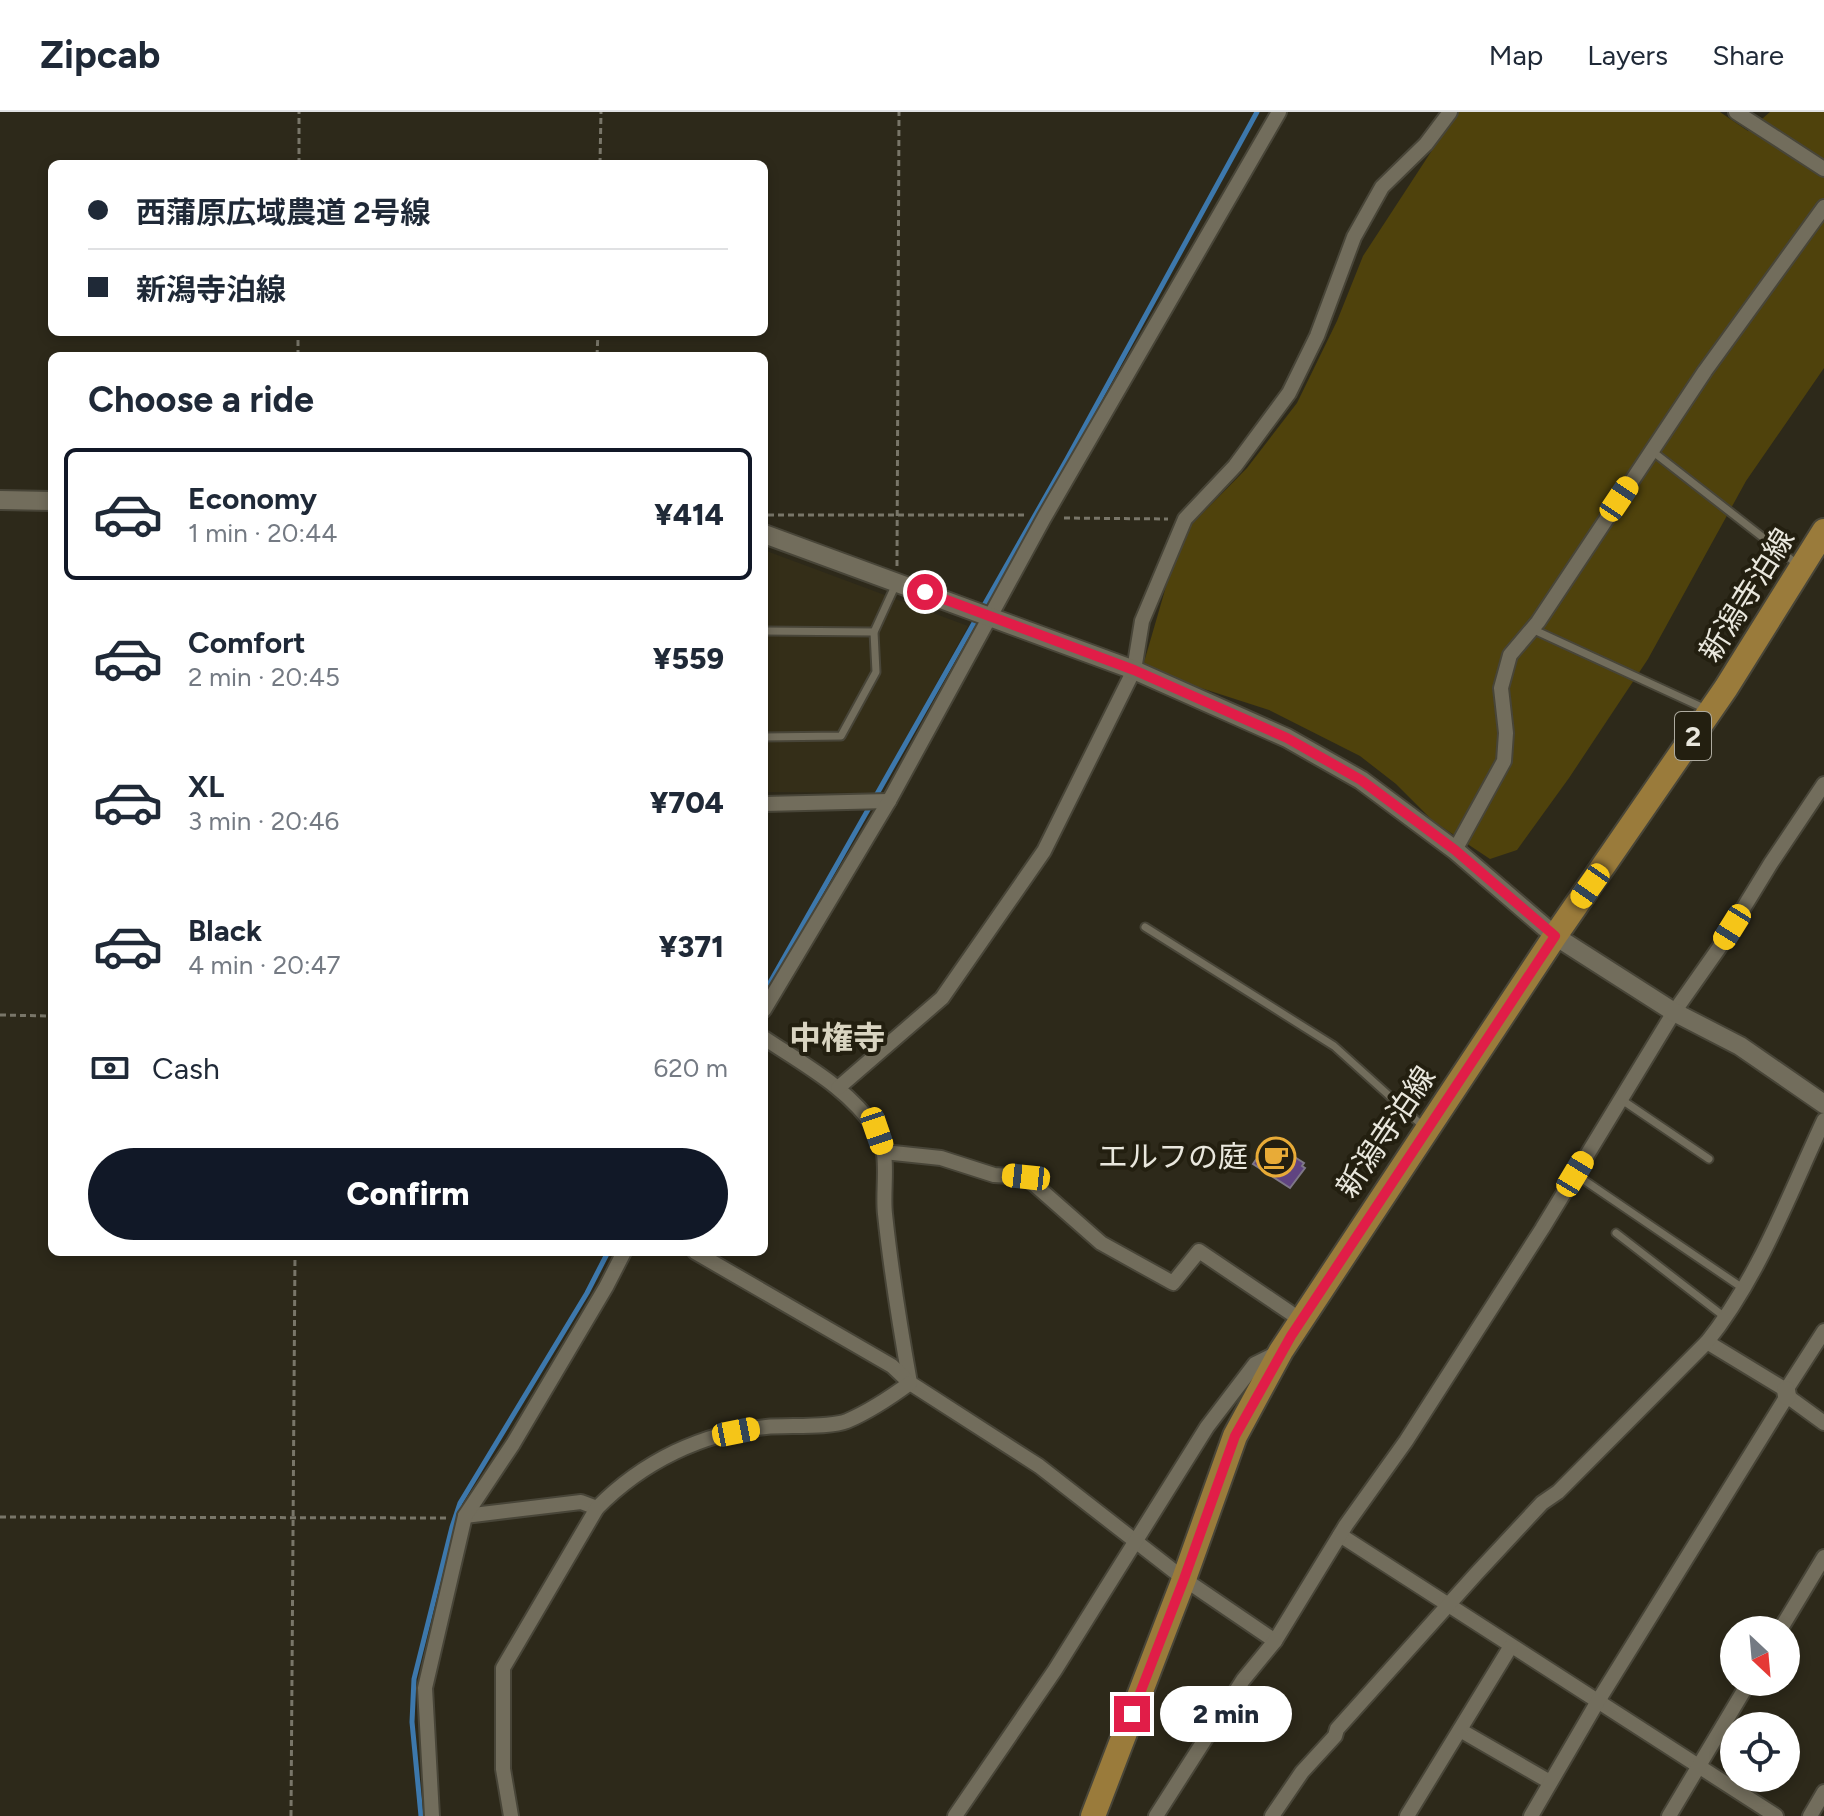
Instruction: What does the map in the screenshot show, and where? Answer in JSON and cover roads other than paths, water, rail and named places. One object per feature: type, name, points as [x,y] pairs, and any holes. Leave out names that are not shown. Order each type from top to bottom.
[{"type":"main road","name":"新潟寺泊線","points":[[1093,1816],[1235,1436],[1281,1351],[1555,936],[1710,711],[1824,531]]},
{"type":"street","points":[[768,1003],[889,801],[1044,518],[1279,112]]},
{"type":"street","points":[[838,1088],[942,998],[1044,851],[1134,670],[1142,621],[1185,519],[1235,466],[1289,393],[1317,336],[1354,237],[1382,187],[1426,144],[1450,112]]},
{"type":"street","points":[[1736,112],[1824,169]]},
{"type":"street","points":[[1455,850],[1504,761],[1506,733],[1501,688],[1510,655],[1532,629],[1705,371],[1824,207]]},
{"type":"street","points":[[0,500],[48,501]]},
{"type":"street","points":[[768,535],[1134,670],[1287,738],[1361,780],[1455,850],[1555,936],[1674,1012],[1740,1046],[1824,1104]]},
{"type":"street","points":[[1156,1816],[1243,1680],[1275,1641],[1340,1535],[1406,1441],[1622,1100],[1674,1012],[1719,948],[1824,784]]},
{"type":"street","points":[[768,804],[889,801]]},
{"type":"street","points":[[768,1041],[838,1088],[877,1131],[884,1152],[884,1210],[910,1383]]},
{"type":"street","points":[[1272,1816],[1302,1772],[1448,1605],[1542,1503],[1558,1492],[1707,1342],[1744,1289],[1824,1120]]},
{"type":"street","points":[[884,1152],[941,1158],[994,1175],[1026,1177],[1101,1243],[1173,1283],[1199,1251],[1301,1320]]},
{"type":"street","points":[[432,1816],[425,1688],[465,1516],[513,1444],[622,1256]]},
{"type":"street","points":[[702,1256],[892,1366],[910,1383],[1039,1466],[1184,1579],[1275,1641]]},
{"type":"street","points":[[1531,1816],[1824,1331]]},
{"type":"street","points":[[1707,1342],[1787,1393],[1824,1423]]},
{"type":"street","points":[[955,1816],[1055,1670],[1207,1427],[1255,1364],[1281,1351]]},
{"type":"street","points":[[511,1816],[503,1769],[503,1668],[597,1508],[650,1464],[709,1438],[762,1427],[844,1423],[910,1383]]},
{"type":"street","points":[[465,1516],[581,1502],[597,1508]]},
{"type":"street","points":[[1340,1535],[1776,1816]]},
{"type":"street","points":[[1788,1616],[1824,1557]]},
{"type":"street","points":[[1407,1816],[1511,1646]]},
{"type":"street","points":[[1669,1816],[1741,1696]]},
{"type":"street","points":[[1460,1730],[1550,1782]]},
{"type":"street","points":[[1810,1816],[1824,1792]]},
{"type":"lane","points":[[1652,451],[1801,568]]},
{"type":"lane","points":[[768,737],[841,736],[876,672],[874,632],[897,582]]},
{"type":"lane","points":[[1532,629],[1710,711]]},
{"type":"lane","points":[[768,631],[874,632]]},
{"type":"lane","points":[[1145,927],[1334,1046],[1426,1130]]},
{"type":"lane","points":[[1622,1100],[1709,1159]]},
{"type":"lane","points":[[1575,1174],[1744,1289]]},
{"type":"lane","points":[[1616,1233],[1726,1318]]},
{"type":"waterway","points":[[768,986],[1067,459],[1257,112]]},
{"type":"waterway","points":[[421,1816],[412,1722],[414,1679],[452,1527],[460,1503],[587,1293],[606,1256]]},
{"type":"place","name":"エルフの庭","points":[[1276,1157]]},
{"type":"district","name":"中権寺","points":[[837,1038]]}]
